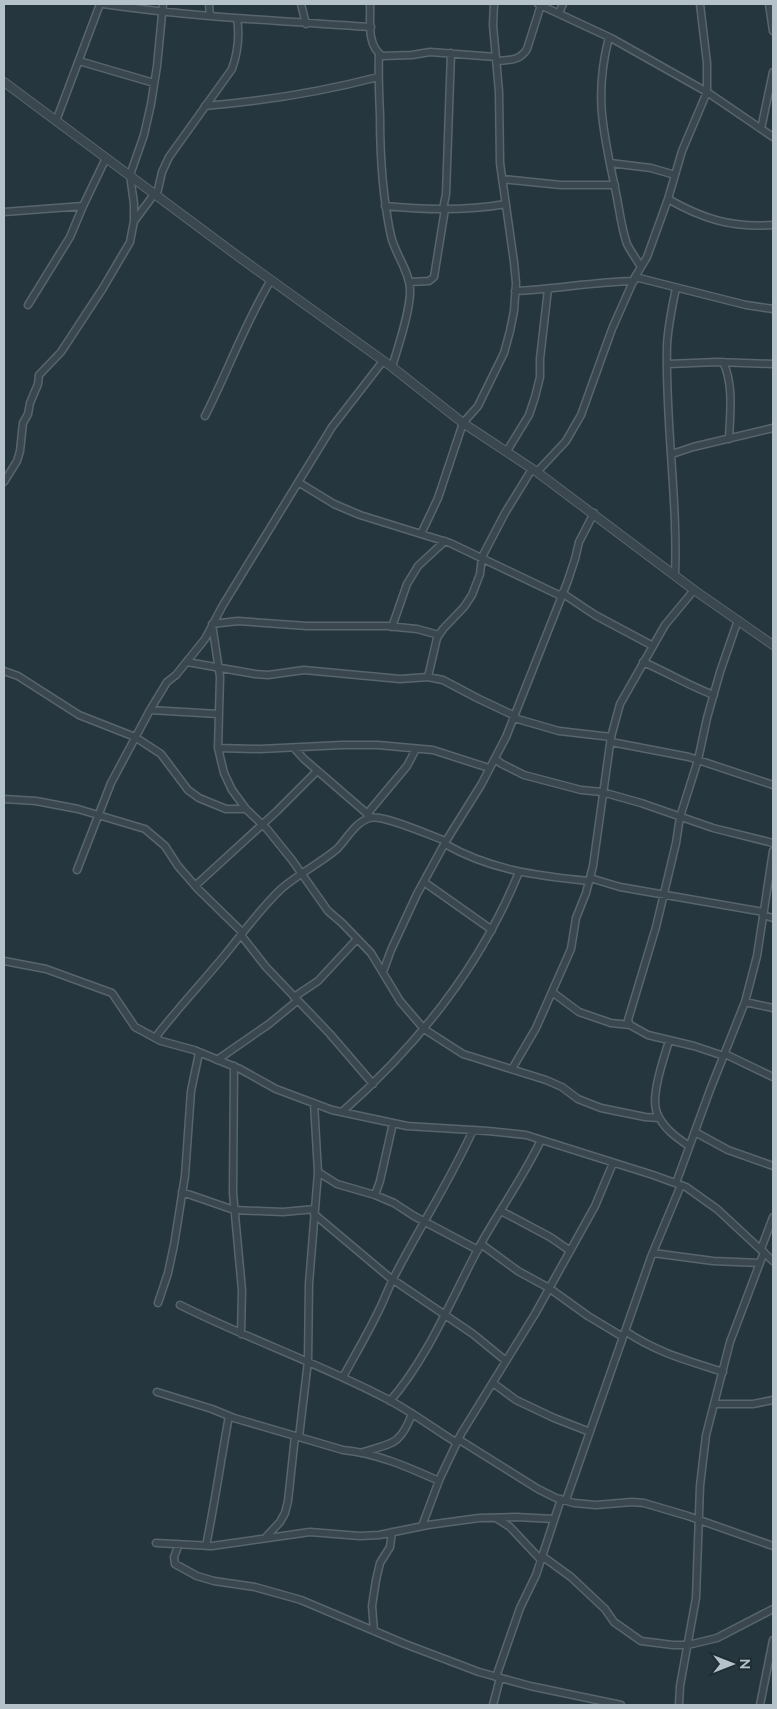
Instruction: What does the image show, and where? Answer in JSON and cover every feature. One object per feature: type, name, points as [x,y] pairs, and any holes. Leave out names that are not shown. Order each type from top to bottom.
[{"type":"street","points":[[56,121],[101,4],[163,13],[371,27]]},
{"type":"street","points":[[4,482],[17,461],[23,423],[28,414],[39,376],[61,352],[103,288],[130,242],[134,221],[134,204],[130,175],[144,135],[154,83],[163,4]]},
{"type":"street","points":[[209,4],[210,16]]},
{"type":"street","points":[[302,4],[306,24]]},
{"type":"street","points":[[370,4],[373,46],[382,56],[430,52],[496,59],[517,59],[523,56],[527,50],[540,5],[608,37],[707,92],[773,137]]},
{"type":"street","points":[[421,534],[438,498],[463,423],[478,406],[504,353],[510,331],[515,291],[514,262],[500,163],[498,92],[493,25],[494,4]]},
{"type":"street","points":[[559,14],[563,4]]},
{"type":"street","points":[[428,677],[433,652],[440,635],[472,595],[480,574],[482,558],[505,513],[535,470],[566,441],[581,415],[612,329],[634,279],[647,257],[668,199],[682,151],[707,92],[707,63],[700,4]]},
{"type":"street","points":[[769,4],[773,31]]},
{"type":"street","points":[[134,221],[156,194],[169,156],[232,69],[239,38],[237,18]]},
{"type":"street","points":[[608,37],[602,67],[600,104],[610,163],[628,245],[641,268]]},
{"type":"street","points":[[409,282],[429,281],[434,277],[446,194],[451,53]]},
{"type":"street","points":[[379,54],[380,170],[391,238],[409,282],[409,302],[392,367]]},
{"type":"street","points":[[79,61],[154,83]]},
{"type":"street","points":[[761,128],[773,72]]},
{"type":"street","points":[[205,106],[251,102],[296,95],[378,77]]},
{"type":"street","points":[[4,82],[271,280],[384,361],[463,423],[535,470],[694,590],[773,645]]},
{"type":"street","points":[[28,305],[70,237],[106,158]]},
{"type":"street","points":[[610,163],[651,168],[675,175]]},
{"type":"street","points":[[502,179],[561,185],[615,185]]},
{"type":"street","points":[[668,199],[706,218],[748,225],[773,225]]},
{"type":"street","points":[[385,206],[444,209],[487,208],[506,204]]},
{"type":"street","points":[[4,212],[83,206]]},
{"type":"street","points":[[515,291],[634,279],[746,305],[773,309]]},
{"type":"street","points":[[205,416],[232,360],[248,321],[271,280]]},
{"type":"street","points":[[507,451],[526,421],[535,397],[540,377],[540,359],[548,288]]},
{"type":"street","points":[[675,575],[676,524],[668,404],[667,344],[676,288]]},
{"type":"street","points":[[77,870],[111,783],[150,710],[167,682],[187,662],[205,639],[212,624],[332,427],[384,361]]},
{"type":"street","points":[[668,364],[723,362],[773,364]]},
{"type":"street","points":[[723,362],[727,369],[729,384],[728,439]]},
{"type":"street","points":[[672,454],[693,447],[773,428]]},
{"type":"street","points":[[298,482],[334,504],[360,515],[444,541],[482,558],[561,595],[653,646]]},
{"type":"street","points":[[383,972],[391,950],[424,882],[481,785],[515,717],[575,559],[578,542],[594,513]]},
{"type":"street","points":[[392,627],[407,584],[418,566],[444,541]]},
{"type":"street","points":[[512,1069],[536,1028],[571,949],[576,918],[589,879],[597,842],[602,792],[611,739],[620,704],[665,625],[694,590]]},
{"type":"street","points":[[630,1025],[628,1020],[648,954],[676,843],[680,817],[698,760],[714,695],[738,620]]},
{"type":"street","points":[[212,624],[238,622],[307,626],[392,627],[418,629],[440,635]]},
{"type":"street","points":[[212,624],[220,677],[218,748],[224,773],[232,790],[246,809],[262,825],[302,873],[328,912],[372,953],[400,1000],[424,1029],[463,1054],[546,1080],[578,1098],[601,1108],[659,1118]]},
{"type":"street","points":[[187,662],[268,675],[304,670],[400,679],[428,677],[442,680],[515,717],[559,731],[611,739],[698,760],[773,786]]},
{"type":"street","points":[[643,662],[714,695]]},
{"type":"street","points":[[4,670],[18,676],[78,716],[135,737],[161,754],[188,790],[199,798],[226,809],[246,809]]},
{"type":"street","points":[[150,710],[218,714]]},
{"type":"street","points":[[218,748],[260,749],[378,745],[433,750],[489,768]]},
{"type":"street","points":[[294,748],[317,771],[369,816],[392,821],[446,843],[478,860],[519,872],[553,878],[589,879],[620,887],[764,913],[773,918]]},
{"type":"street","points":[[155,1038],[175,1011],[209,975],[274,896],[302,873],[337,849],[353,830],[369,816],[402,772],[416,749]]},
{"type":"street","points":[[495,758],[502,764],[524,775],[581,790],[602,792],[713,828],[773,844]]},
{"type":"street","points":[[195,886],[262,825],[317,771]]},
{"type":"street","points":[[4,799],[36,801],[98,815],[145,829],[165,846],[178,866],[195,886],[242,934],[254,952],[295,999],[345,1050],[373,1084]]},
{"type":"street","points":[[493,1705],[498,1678],[520,1608],[590,1432],[695,1132],[745,1002],[764,913],[773,851]]},
{"type":"street","points":[[342,1112],[373,1084],[424,1029],[460,980],[492,930],[519,872]]},
{"type":"street","points":[[424,882],[492,930]]},
{"type":"street","points":[[217,1060],[269,1024],[295,999],[318,981],[357,939]]},
{"type":"street","points":[[4,961],[46,969],[112,993],[135,1027],[155,1038],[234,1066],[276,1089],[314,1103],[342,1112],[407,1126],[526,1135],[686,1187],[717,1209],[773,1261]]},
{"type":"street","points":[[552,992],[579,1012],[611,1023],[630,1025],[648,1035],[724,1055],[773,1077]]},
{"type":"street","points":[[745,1002],[773,1008]]},
{"type":"street","points":[[669,1040],[656,1093],[655,1105],[659,1118],[664,1125],[677,1138],[690,1146]]},
{"type":"street","points":[[158,1303],[168,1273],[174,1245],[185,1176],[191,1091],[199,1053]]},
{"type":"street","points":[[234,1066],[233,1193],[242,1290],[241,1334]]},
{"type":"street","points":[[266,1537],[286,1513],[308,1361],[308,1284],[318,1172],[314,1103]]},
{"type":"street","points":[[375,1195],[380,1181],[392,1123]]},
{"type":"street","points":[[342,1378],[424,1222],[460,1159],[473,1130]]},
{"type":"street","points":[[695,1132],[728,1150],[773,1166]]},
{"type":"street","points":[[390,1401],[404,1385],[480,1247],[520,1181],[541,1140]]},
{"type":"street","points":[[422,1526],[439,1481],[458,1441],[549,1288],[595,1206],[613,1163]]},
{"type":"street","points":[[318,1172],[336,1184],[375,1195],[394,1203],[424,1222],[480,1247],[549,1288],[588,1316],[624,1334],[667,1354],[723,1372]]},
{"type":"street","points":[[182,1192],[234,1210],[314,1211],[393,1280],[473,1334],[506,1361]]},
{"type":"street","points":[[501,1211],[569,1250]]},
{"type":"street","points":[[679,1705],[680,1686],[696,1598],[700,1486],[706,1435],[730,1342],[760,1263],[773,1217]]},
{"type":"street","points":[[653,1252],[713,1261],[760,1263]]},
{"type":"street","points":[[180,1305],[241,1334],[308,1361],[390,1401],[538,1489],[563,1500],[596,1505],[644,1503],[773,1546]]},
{"type":"street","points":[[493,1383],[516,1400],[590,1432]]},
{"type":"street","points":[[157,1392],[342,1450],[362,1452],[404,1465],[439,1481]]},
{"type":"street","points":[[714,1404],[753,1404],[773,1400]]},
{"type":"street","points":[[362,1452],[394,1443],[407,1428],[412,1414]]},
{"type":"street","points":[[206,1546],[217,1494],[229,1416]]},
{"type":"street","points":[[156,1543],[206,1546],[310,1532],[360,1536],[379,1535],[422,1526],[479,1518],[554,1519]]},
{"type":"street","points":[[495,1518],[510,1527],[541,1558],[570,1578],[605,1609],[614,1622],[641,1641],[688,1645],[717,1638],[773,1609]]},
{"type":"street","points":[[374,1631],[372,1606],[376,1580],[380,1563],[390,1547],[392,1532]]},
{"type":"street","points":[[179,1544],[174,1557],[175,1564],[197,1576],[214,1581],[255,1587],[301,1600],[404,1644],[498,1678],[616,1705]]},
{"type":"street","points":[[760,1705],[773,1640]]}]
